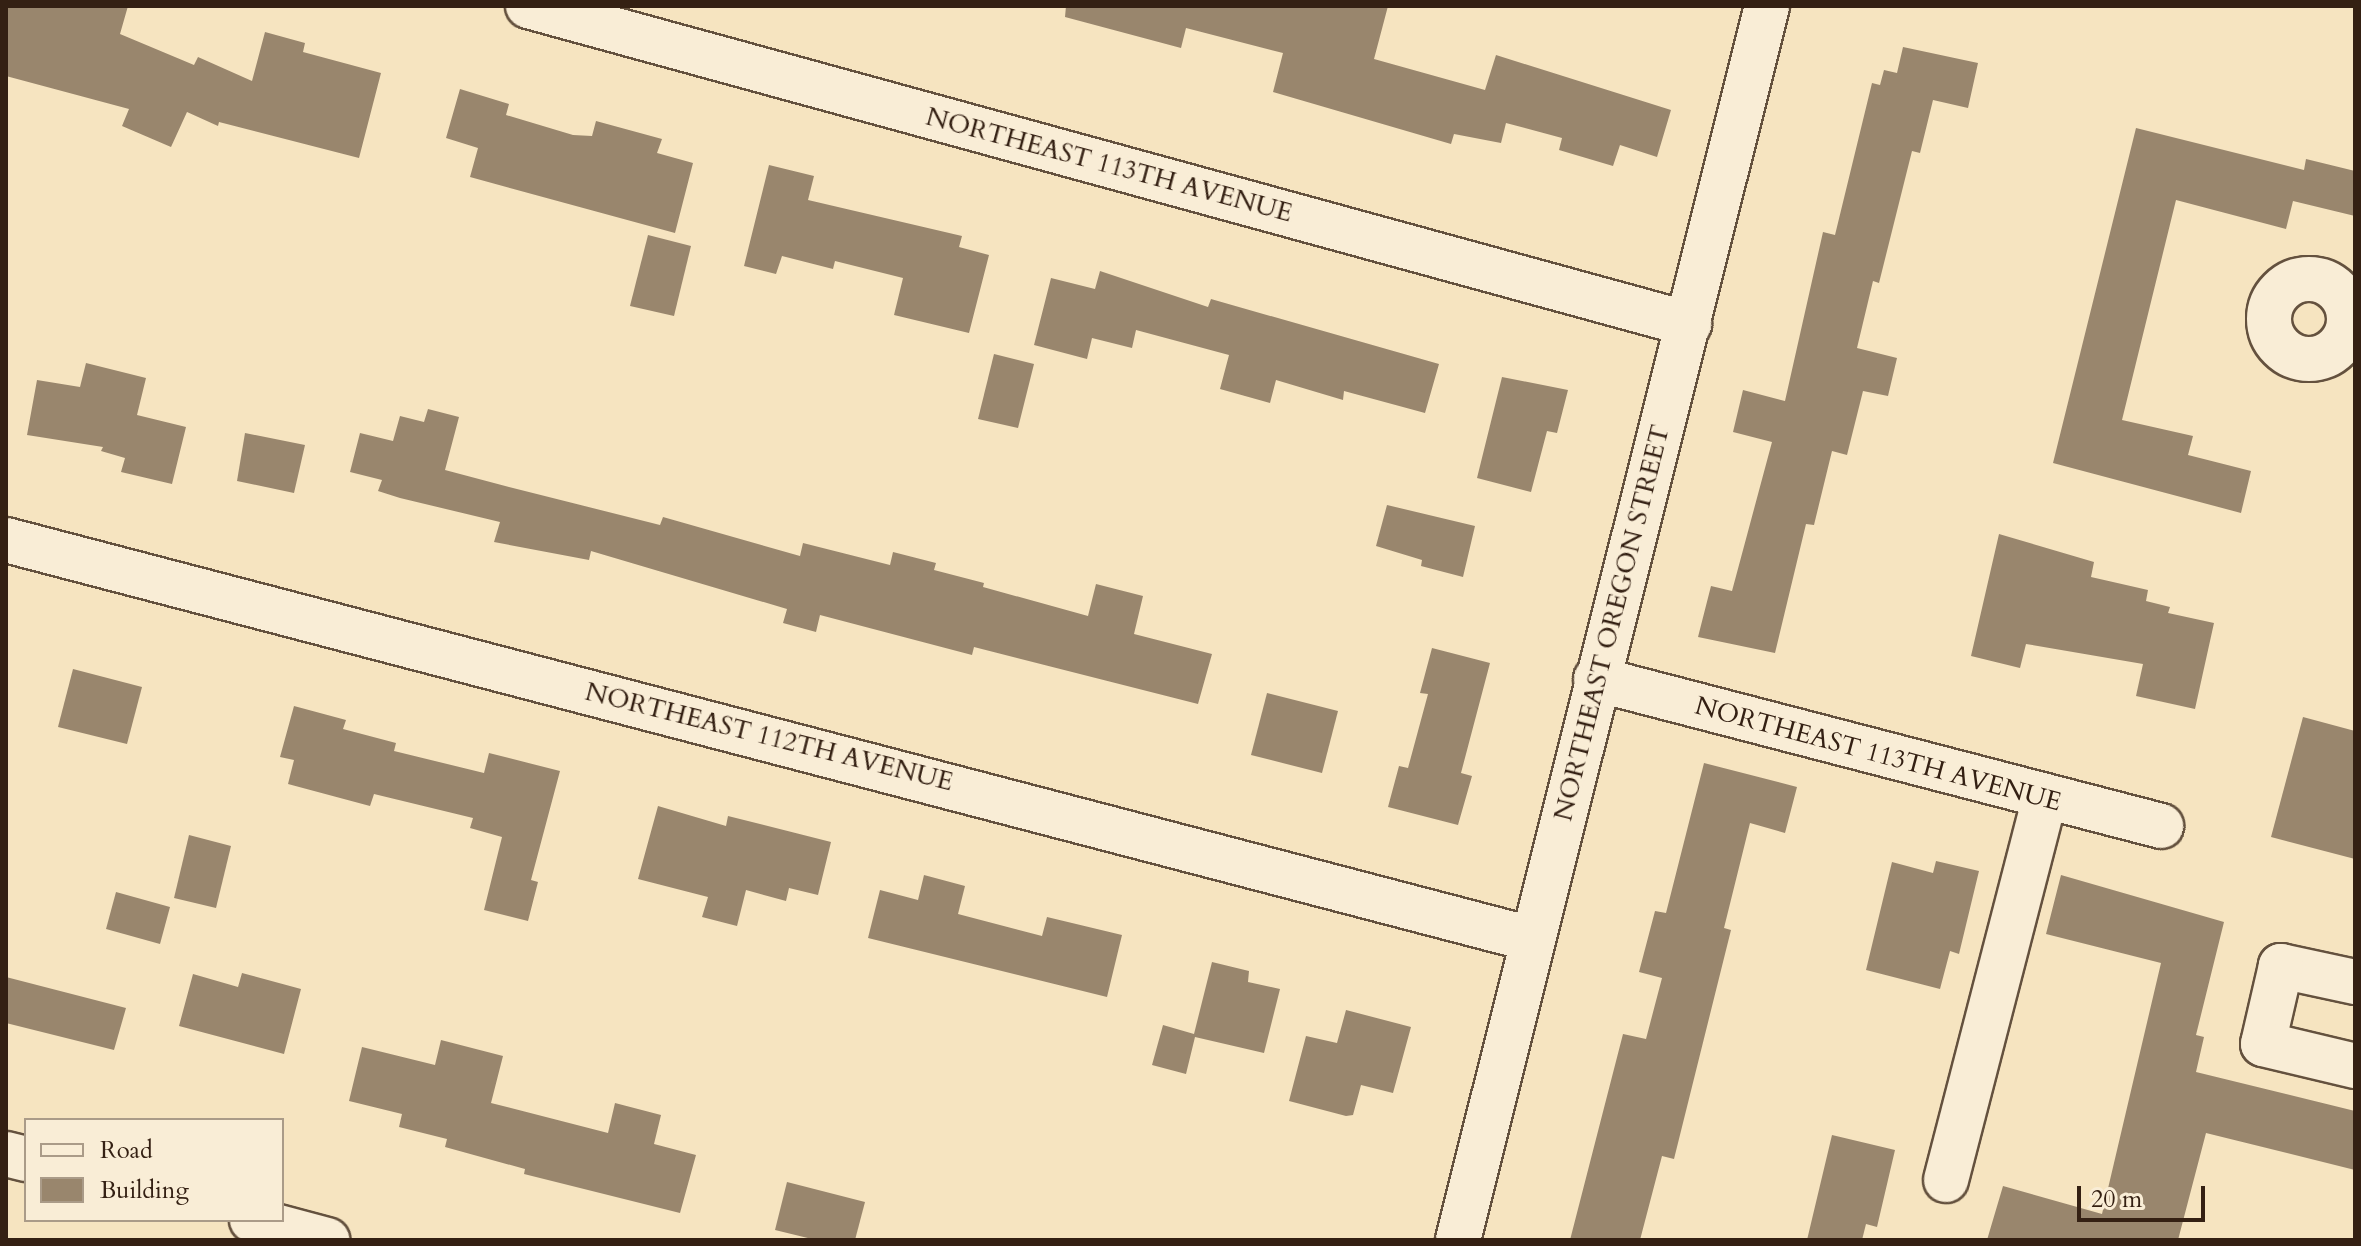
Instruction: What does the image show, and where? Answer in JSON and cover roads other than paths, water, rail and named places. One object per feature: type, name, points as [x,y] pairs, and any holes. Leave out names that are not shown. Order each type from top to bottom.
[{"type":"street","name":"NORTHEAST 113TH AVENUE","points":[[528,6],[1689,324]]},
{"type":"street","name":"NORTHEAST OREGON STREET","points":[[1458,1240],[1596,679],[1689,324],[1767,6]]},
{"type":"street","name":"NORTHEAST 112TH AVENUE","points":[[6,540],[1531,939]]},
{"type":"street","name":"NORTHEAST 113TH AVENUE","points":[[1596,679],[2161,826]]},
{"type":"street","points":[[1946,1180],[2045,798]]},
{"type":"street","points":[[2355,982],[2281,966],[2263,1044],[2355,1066]]},
{"type":"street","points":[[260,1222],[327,1240]]}]
